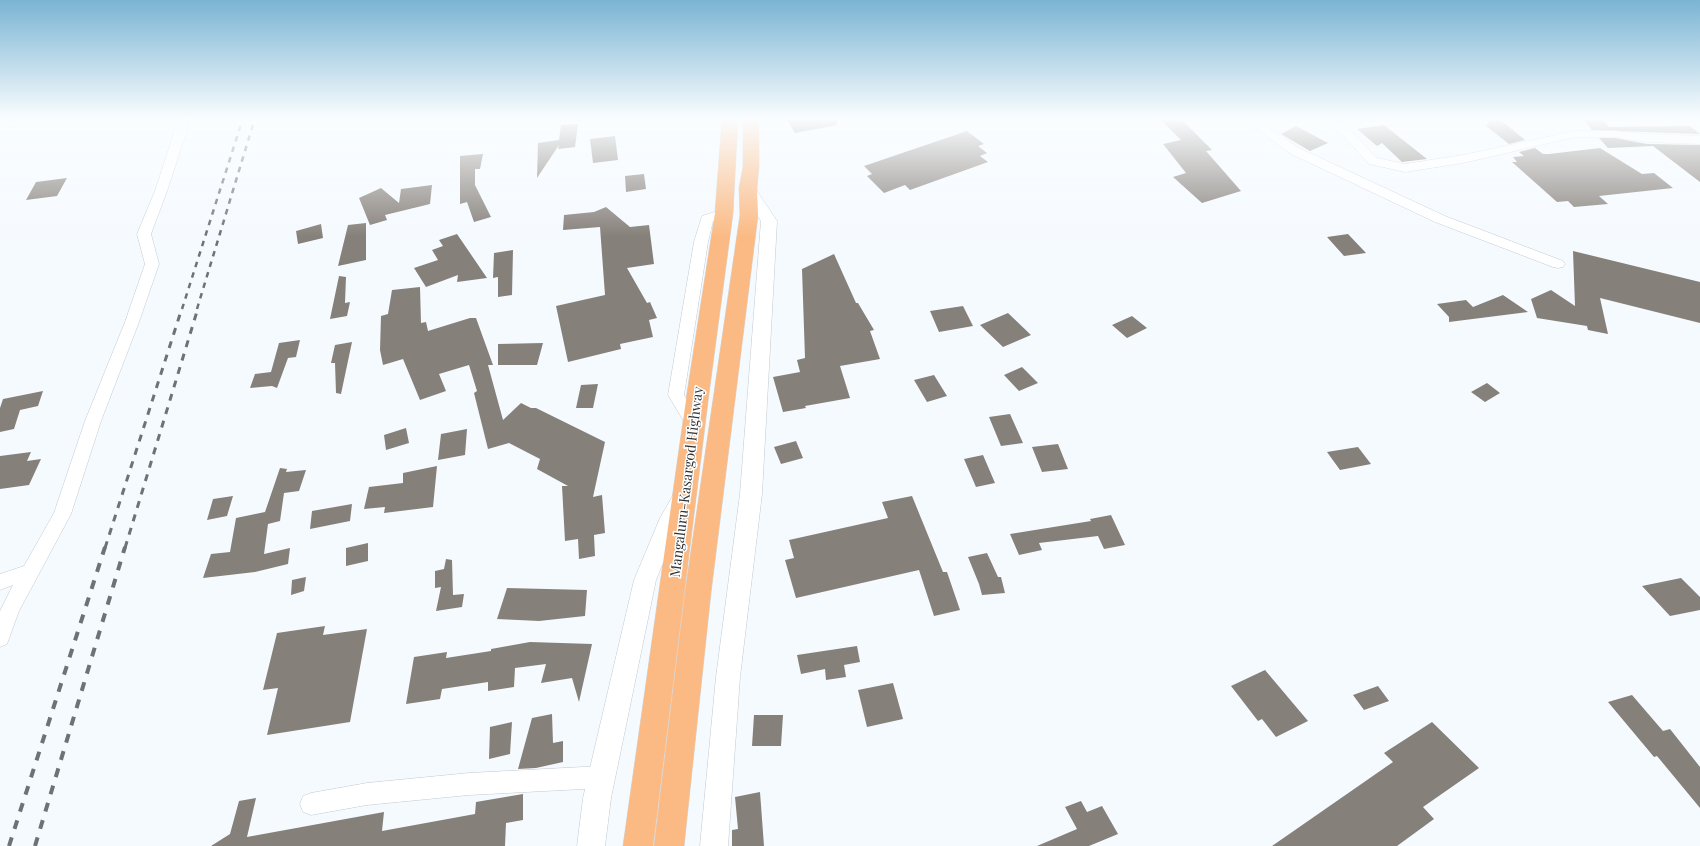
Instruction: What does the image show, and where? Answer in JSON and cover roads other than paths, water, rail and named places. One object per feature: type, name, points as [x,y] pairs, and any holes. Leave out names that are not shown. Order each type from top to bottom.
[{"type":"highway","name":"Mangaluru-Kasargod Highway","points":[[669,846],[686,591],[685,495],[724,213],[728,157]]},
{"type":"highway","name":"Mangaluru-Kasargod Highway","points":[[638,846],[686,591],[744,255],[749,215],[748,188],[751,157]]},
{"type":"street","points":[[0,638],[10,610],[62,514],[93,422],[132,322],[152,264],[144,234],[172,157]]},
{"type":"street","points":[[1309,157],[1440,219],[1558,264]]},
{"type":"street","points":[[1370,157],[1373,161],[1405,168],[1470,157]]},
{"type":"street","points":[[714,846],[728,677],[751,494],[769,221],[748,188]]},
{"type":"street","points":[[590,846],[597,798],[646,580],[668,524],[685,495]]},
{"type":"street","points":[[0,582],[30,572]]},
{"type":"street","points":[[310,804],[367,794],[470,784],[602,777]]},
{"type":"railway","points":[[182,309],[230,157]]},
{"type":"railway","points":[[197,309],[243,157]]},
{"type":"railway","points":[[105,548],[182,308]]},
{"type":"railway","points":[[125,548],[198,308]]},
{"type":"railway","points":[[9,846],[105,547]]},
{"type":"railway","points":[[35,846],[125,547]]}]
